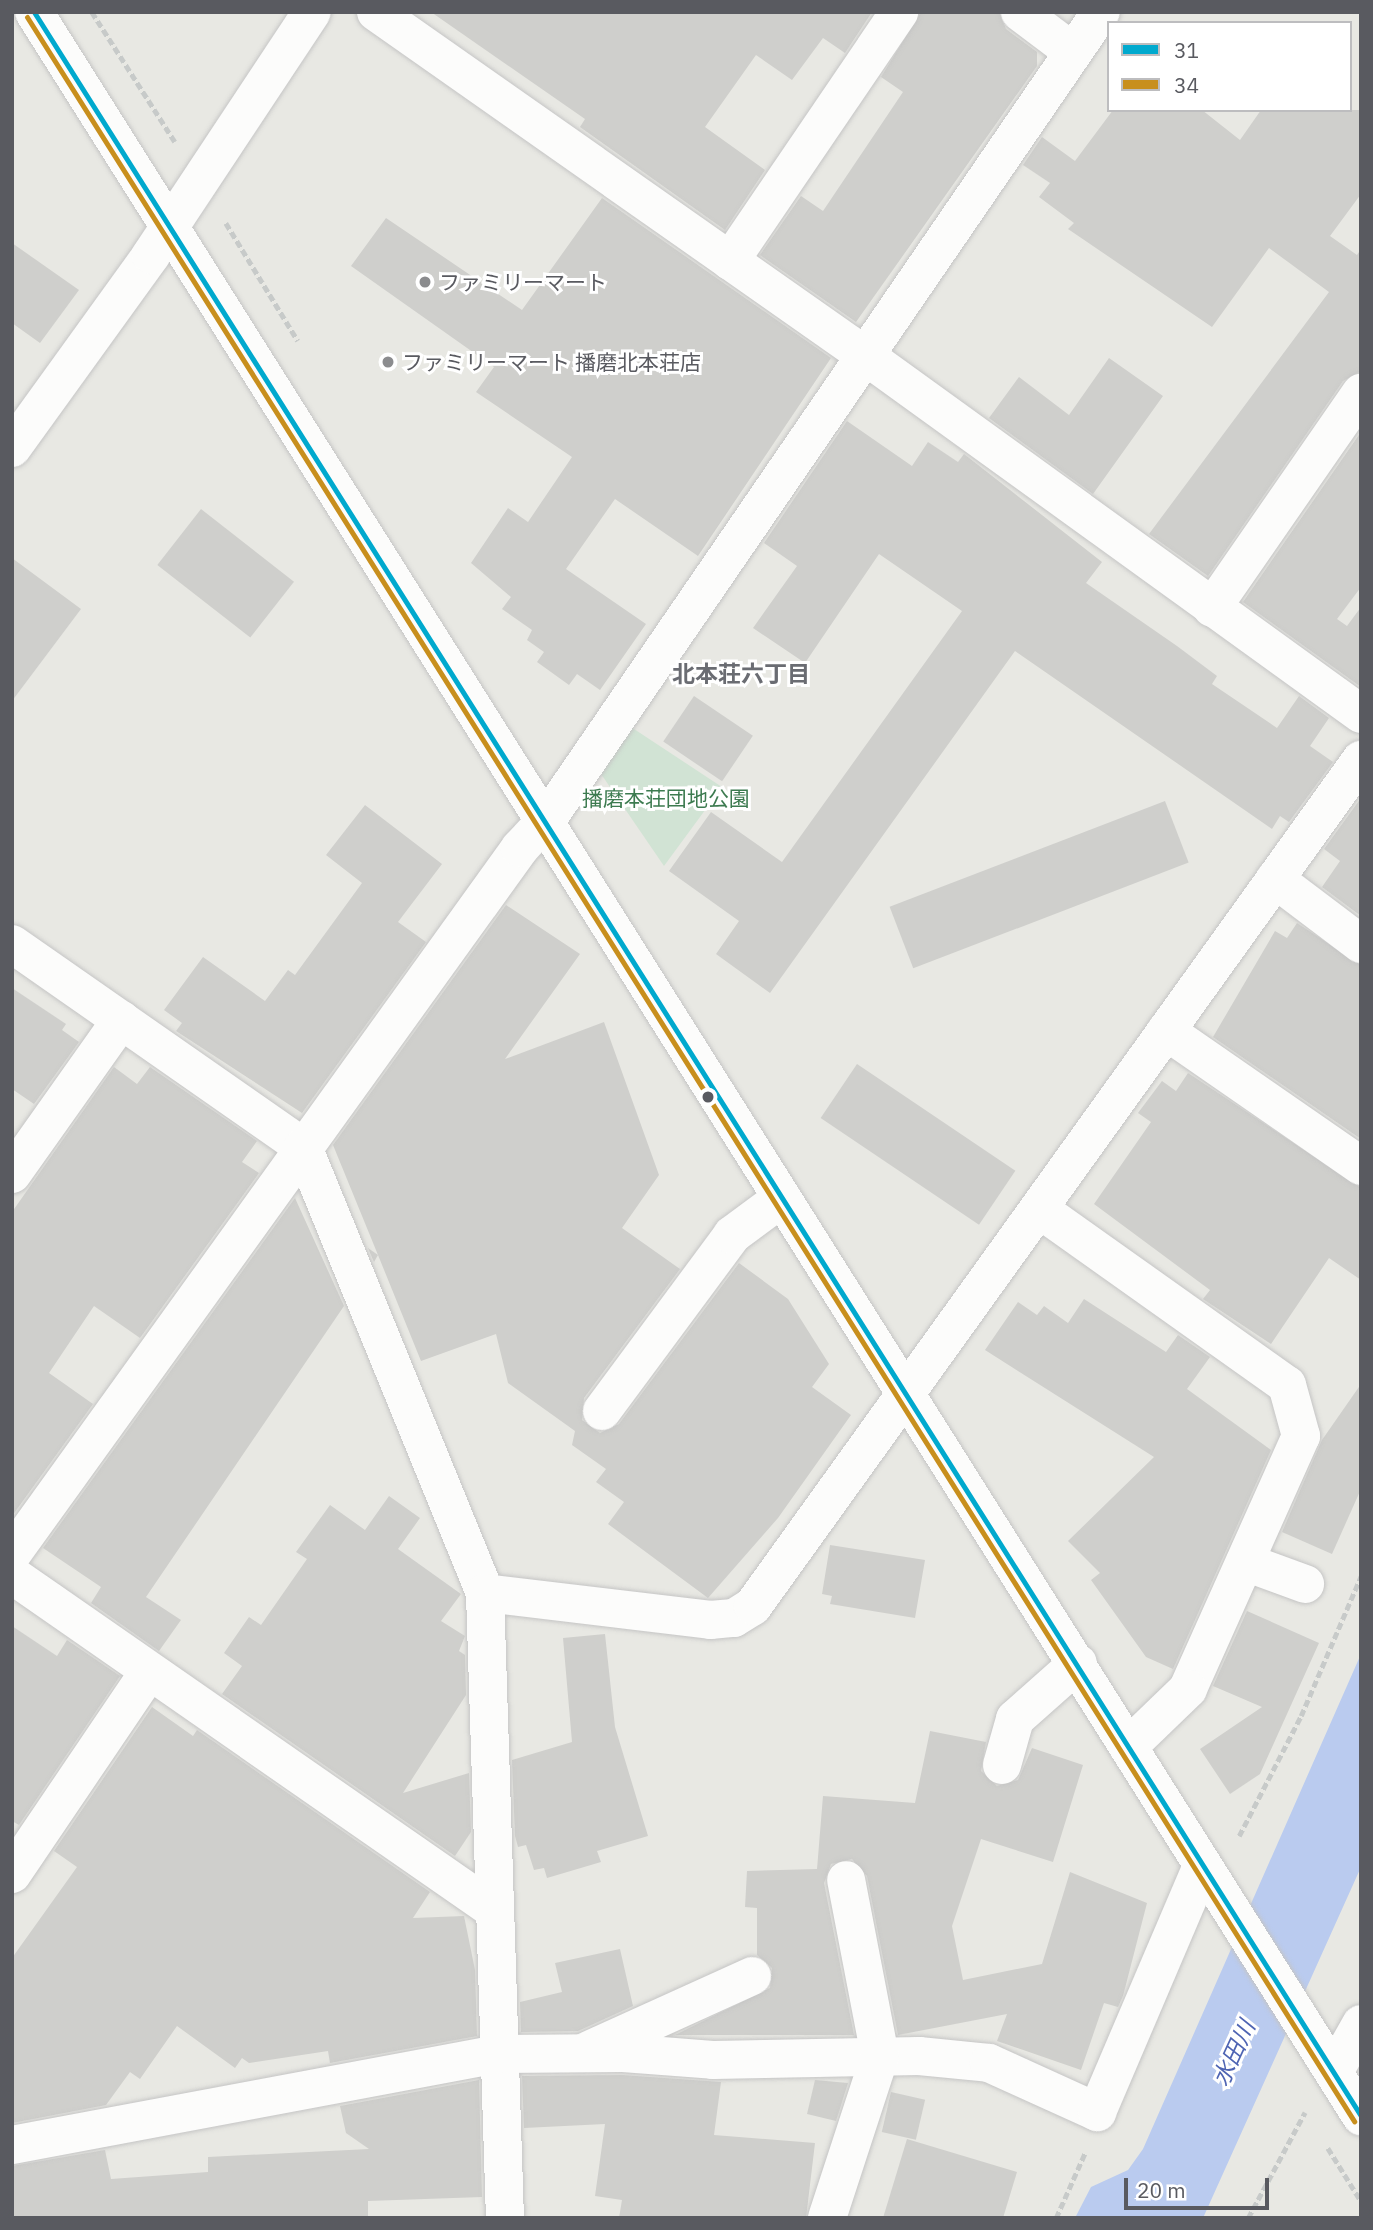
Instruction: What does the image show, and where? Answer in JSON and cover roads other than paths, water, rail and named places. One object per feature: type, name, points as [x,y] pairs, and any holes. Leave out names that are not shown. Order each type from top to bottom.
[{"type":"street","points":[[34,12],[548,818],[905,1397],[1077,1663],[1361,2116]]},
{"type":"street","points":[[12,448],[170,224],[312,12]]},
{"type":"street","points":[[376,12],[863,354],[1361,714]]},
{"type":"street","points":[[730,261],[899,12]]},
{"type":"street","points":[[1020,12],[1073,52]]},
{"type":"street","points":[[12,1554],[303,1147],[548,818],[863,354],[1101,12]]},
{"type":"street","points":[[1212,607],[1361,393]]},
{"type":"street","points":[[485,1593],[734,1618],[752,1606],[1361,760]]},
{"type":"street","points":[[1275,879],[1361,944]]},
{"type":"street","points":[[12,944],[303,1147],[485,1593],[505,2218]]},
{"type":"street","points":[[12,1174],[121,1020]]},
{"type":"street","points":[[1166,1031],[1361,1166]]},
{"type":"street","points":[[602,1411],[732,1235],[782,1198]]},
{"type":"street","points":[[1039,1209],[1287,1385],[1301,1436],[1188,1689],[1128,1747]]},
{"type":"street","points":[[1245,1562],[1305,1584]]},
{"type":"street","points":[[12,1575],[494,1910]]},
{"type":"street","points":[[1002,1765],[1015,1719],[1077,1663]]},
{"type":"street","points":[[12,1874],[149,1672]]},
{"type":"street","points":[[12,2145],[500,2054],[585,2052],[713,2060],[880,2056],[989,2063],[1097,2112],[1202,1866]]},
{"type":"street","points":[[827,2218],[880,2056],[846,1881]]},
{"type":"street","points":[[585,2052],[752,1976]]},
{"type":"street","points":[[1334,2072],[1361,2024]]},
{"type":"water","name":"水田川","points":[[1361,1654],[1361,1867],[1203,2218],[1075,2218],[1091,2187],[1128,2170],[1143,2149]]},
{"type":"place","name":"ファミリーマート","points":[[425,282]]},
{"type":"place","name":"ファミリーマート 播磨北本荘店","points":[[388,362]]},
{"type":"district","name":"北本荘六丁目","points":[[741,673]]},
{"type":"park label","name":"播磨本荘団地公園","points":[[666,798]]}]
